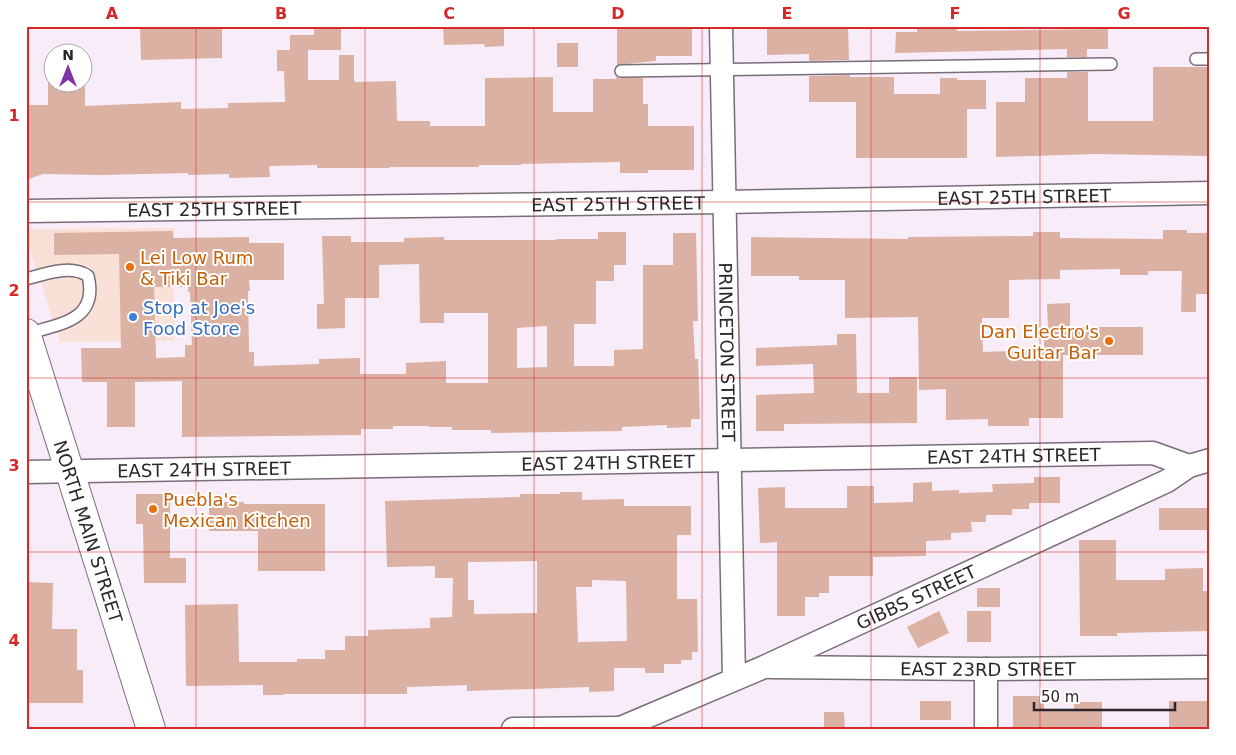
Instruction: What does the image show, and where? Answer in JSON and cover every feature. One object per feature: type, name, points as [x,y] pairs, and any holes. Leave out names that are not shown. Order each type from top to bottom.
[{"type":"main road","name":"NORTH MAIN STREET","points":[[26,334],[151,729]]},
{"type":"street","name":"PRINCETON STREET","points":[[721,26],[734,678]]},
{"type":"street","name":"EAST 25TH STREET","points":[[26,211],[724,202],[1210,193]]},
{"type":"street","name":"EAST 24TH STREET","points":[[26,472],[1153,453],[1200,463]]},
{"type":"street","name":"GIBBS STREET","points":[[619,728],[764,666],[1167,481],[1200,463]]},
{"type":"street","name":"EAST 23RD STREET","points":[[764,666],[986,669],[1210,667]]},
{"type":"street","points":[[986,669],[986,729]]},
{"type":"street","points":[[513,729],[619,728]]},
{"type":"lane","points":[[1196,60],[1210,59]]},
{"type":"lane","points":[[621,71],[1111,64]]},
{"type":"lane","points":[[26,279],[49,273],[82,272],[88,276],[90,286],[86,307],[80,315],[26,334]]},
{"type":"shaded area","points":[[174,228],[174,341],[60,342],[26,238],[26,229]]},
{"type":"building","points":[[140,26],[222,26],[222,58],[141,60]]},
{"type":"building","points":[[314,26],[341,26],[341,50],[308,50],[308,80],[339,80],[339,55],[354,55],[355,82],[396,81],[397,121],[430,121],[430,126],[485,126],[485,78],[553,77],[553,112],[593,112],[593,79],[616,79],[616,77],[643,78],[643,104],[648,104],[648,126],[694,126],[694,170],[648,170],[648,173],[620,173],[620,162],[389,168],[317,168],[317,165],[269,166],[270,177],[229,178],[229,174],[188,175],[188,173],[43,174],[26,180],[26,105],[48,105],[48,92],[85,92],[85,106],[181,102],[181,109],[228,108],[228,103],[285,102],[284,71],[277,71],[277,50],[290,50],[290,35],[314,35]]},
{"type":"building","points":[[443,26],[504,26],[504,46],[485,47],[484,44],[444,45]]},
{"type":"building","points":[[617,26],[692,26],[692,56],[656,56],[656,61],[617,65]]},
{"type":"building","points":[[767,26],[848,26],[849,60],[809,61],[809,54],[767,55]]},
{"type":"building","points":[[917,26],[957,26],[957,31],[1108,29],[1108,49],[1087,49],[1087,57],[1067,57],[1067,49],[895,53],[896,32],[917,32]]},
{"type":"building","points":[[557,43],[578,43],[578,67],[557,67]]},
{"type":"building","points":[[1153,67],[1210,67],[1208,156],[1095,154],[996,157],[996,102],[1025,102],[1025,78],[1067,78],[1067,72],[1088,72],[1088,121],[1153,121]]},
{"type":"building","points":[[850,75],[850,77],[894,77],[894,94],[940,94],[940,78],[986,80],[986,109],[967,109],[967,158],[856,158],[856,102],[809,102],[809,76]]},
{"type":"building","points":[[1163,230],[1187,230],[1187,233],[1210,233],[1210,294],[1196,294],[1196,312],[1181,312],[1182,271],[1148,271],[1148,275],[1120,275],[1120,269],[1060,270],[1060,279],[1009,280],[1009,318],[982,318],[983,352],[1044,350],[1044,329],[1048,329],[1047,304],[1070,303],[1070,327],[1143,327],[1143,355],[1063,355],[1063,418],[1029,418],[1029,426],[988,426],[988,419],[946,420],[946,389],[919,390],[918,317],[845,318],[845,280],[799,280],[799,276],[751,276],[751,237],[908,239],[908,237],[1033,236],[1033,232],[1060,232],[1060,238],[1163,239]]},
{"type":"building","points":[[173,231],[173,238],[249,237],[249,243],[284,243],[284,280],[249,280],[249,352],[254,352],[254,366],[319,364],[319,359],[360,358],[360,374],[406,374],[406,363],[446,361],[446,383],[488,383],[488,313],[444,313],[444,323],[420,323],[419,264],[379,265],[379,298],[345,298],[345,328],[317,329],[317,304],[324,304],[322,236],[351,236],[351,242],[404,242],[404,238],[444,237],[444,240],[556,240],[598,239],[598,232],[626,232],[626,265],[614,265],[614,281],[596,281],[596,324],[574,324],[574,366],[614,366],[614,350],[643,349],[643,265],[673,265],[673,233],[696,233],[698,321],[693,321],[695,359],[698,359],[700,419],[691,419],[691,427],[667,428],[667,425],[622,427],[622,431],[491,433],[491,430],[452,430],[452,427],[393,426],[393,429],[361,429],[361,435],[182,437],[182,381],[135,382],[135,427],[107,427],[107,382],[82,382],[81,348],[121,348],[119,254],[54,255],[54,233]],"holes":[[[154,287],[188,287],[188,292],[190,292],[192,345],[185,345],[185,357],[156,358]],[[547,326],[547,367],[517,368],[517,328]]]},
{"type":"building","points":[[837,334],[856,334],[857,393],[889,393],[889,377],[917,377],[917,423],[784,424],[784,431],[756,431],[756,395],[814,393],[813,364],[756,366],[756,348],[837,345]]},
{"type":"building","points":[[1034,477],[1060,477],[1060,503],[1029,503],[1029,509],[1012,509],[1012,515],[986,515],[986,522],[971,522],[972,532],[951,533],[951,540],[926,541],[926,556],[873,557],[873,576],[829,576],[829,593],[819,593],[819,597],[805,597],[805,616],[777,616],[777,542],[760,543],[758,488],[785,487],[785,508],[847,508],[847,486],[874,486],[874,503],[913,502],[913,483],[932,482],[932,491],[959,490],[959,493],[993,492],[992,484],[1034,483]]},
{"type":"building","points":[[560,492],[582,492],[582,500],[624,499],[624,506],[691,506],[691,535],[677,535],[677,599],[697,599],[698,652],[692,652],[692,660],[681,660],[681,664],[664,664],[664,673],[645,673],[645,668],[614,668],[614,691],[589,692],[589,687],[467,691],[467,685],[407,687],[407,694],[263,695],[263,685],[186,686],[185,605],[238,604],[239,662],[297,662],[297,659],[325,659],[325,650],[345,650],[345,636],[368,636],[368,630],[430,628],[430,618],[452,617],[453,578],[435,578],[435,566],[387,567],[385,501],[520,497],[520,494],[560,494]],"holes":[[[537,561],[537,613],[474,614],[474,600],[468,600],[468,562]],[[592,580],[626,581],[627,641],[578,642],[576,587],[592,587]]]},
{"type":"building","points":[[136,494],[170,494],[170,558],[186,558],[186,583],[144,583],[143,524],[136,524]]},
{"type":"building","points":[[209,502],[325,504],[325,571],[258,571],[258,531],[209,531]]},
{"type":"building","points":[[1159,508],[1210,508],[1210,530],[1159,530]]},
{"type":"building","points":[[1079,540],[1116,540],[1116,580],[1165,580],[1165,569],[1203,568],[1203,591],[1210,591],[1210,631],[1117,633],[1117,636],[1080,636]]},
{"type":"building","points":[[26,582],[53,583],[52,629],[77,629],[77,670],[83,670],[83,703],[26,703]]},
{"type":"building","points":[[977,588],[1000,588],[1000,607],[977,607]]},
{"type":"building","points":[[939,611],[949,633],[918,648],[907,627]]},
{"type":"building","points":[[967,611],[991,611],[991,642],[967,642]]},
{"type":"building","points":[[1013,696],[1044,696],[1044,709],[1074,709],[1074,702],[1102,702],[1102,729],[1013,729]]},
{"type":"building","points":[[920,701],[951,701],[951,720],[920,720]]},
{"type":"building","points":[[1169,701],[1210,701],[1210,729],[1169,729]]},
{"type":"building","points":[[824,712],[844,712],[845,729],[824,729]]},
{"type":"place","name":"Lei Low Rum & Tiki Bar","points":[[130,267]]},
{"type":"place","name":"Stop at Joe's Food Store","points":[[133,317]]},
{"type":"place","name":"Dan Electro's Guitar Bar","points":[[1109,341]]},
{"type":"place","name":"Puebla's Mexican Kitchen","points":[[153,509]]}]
